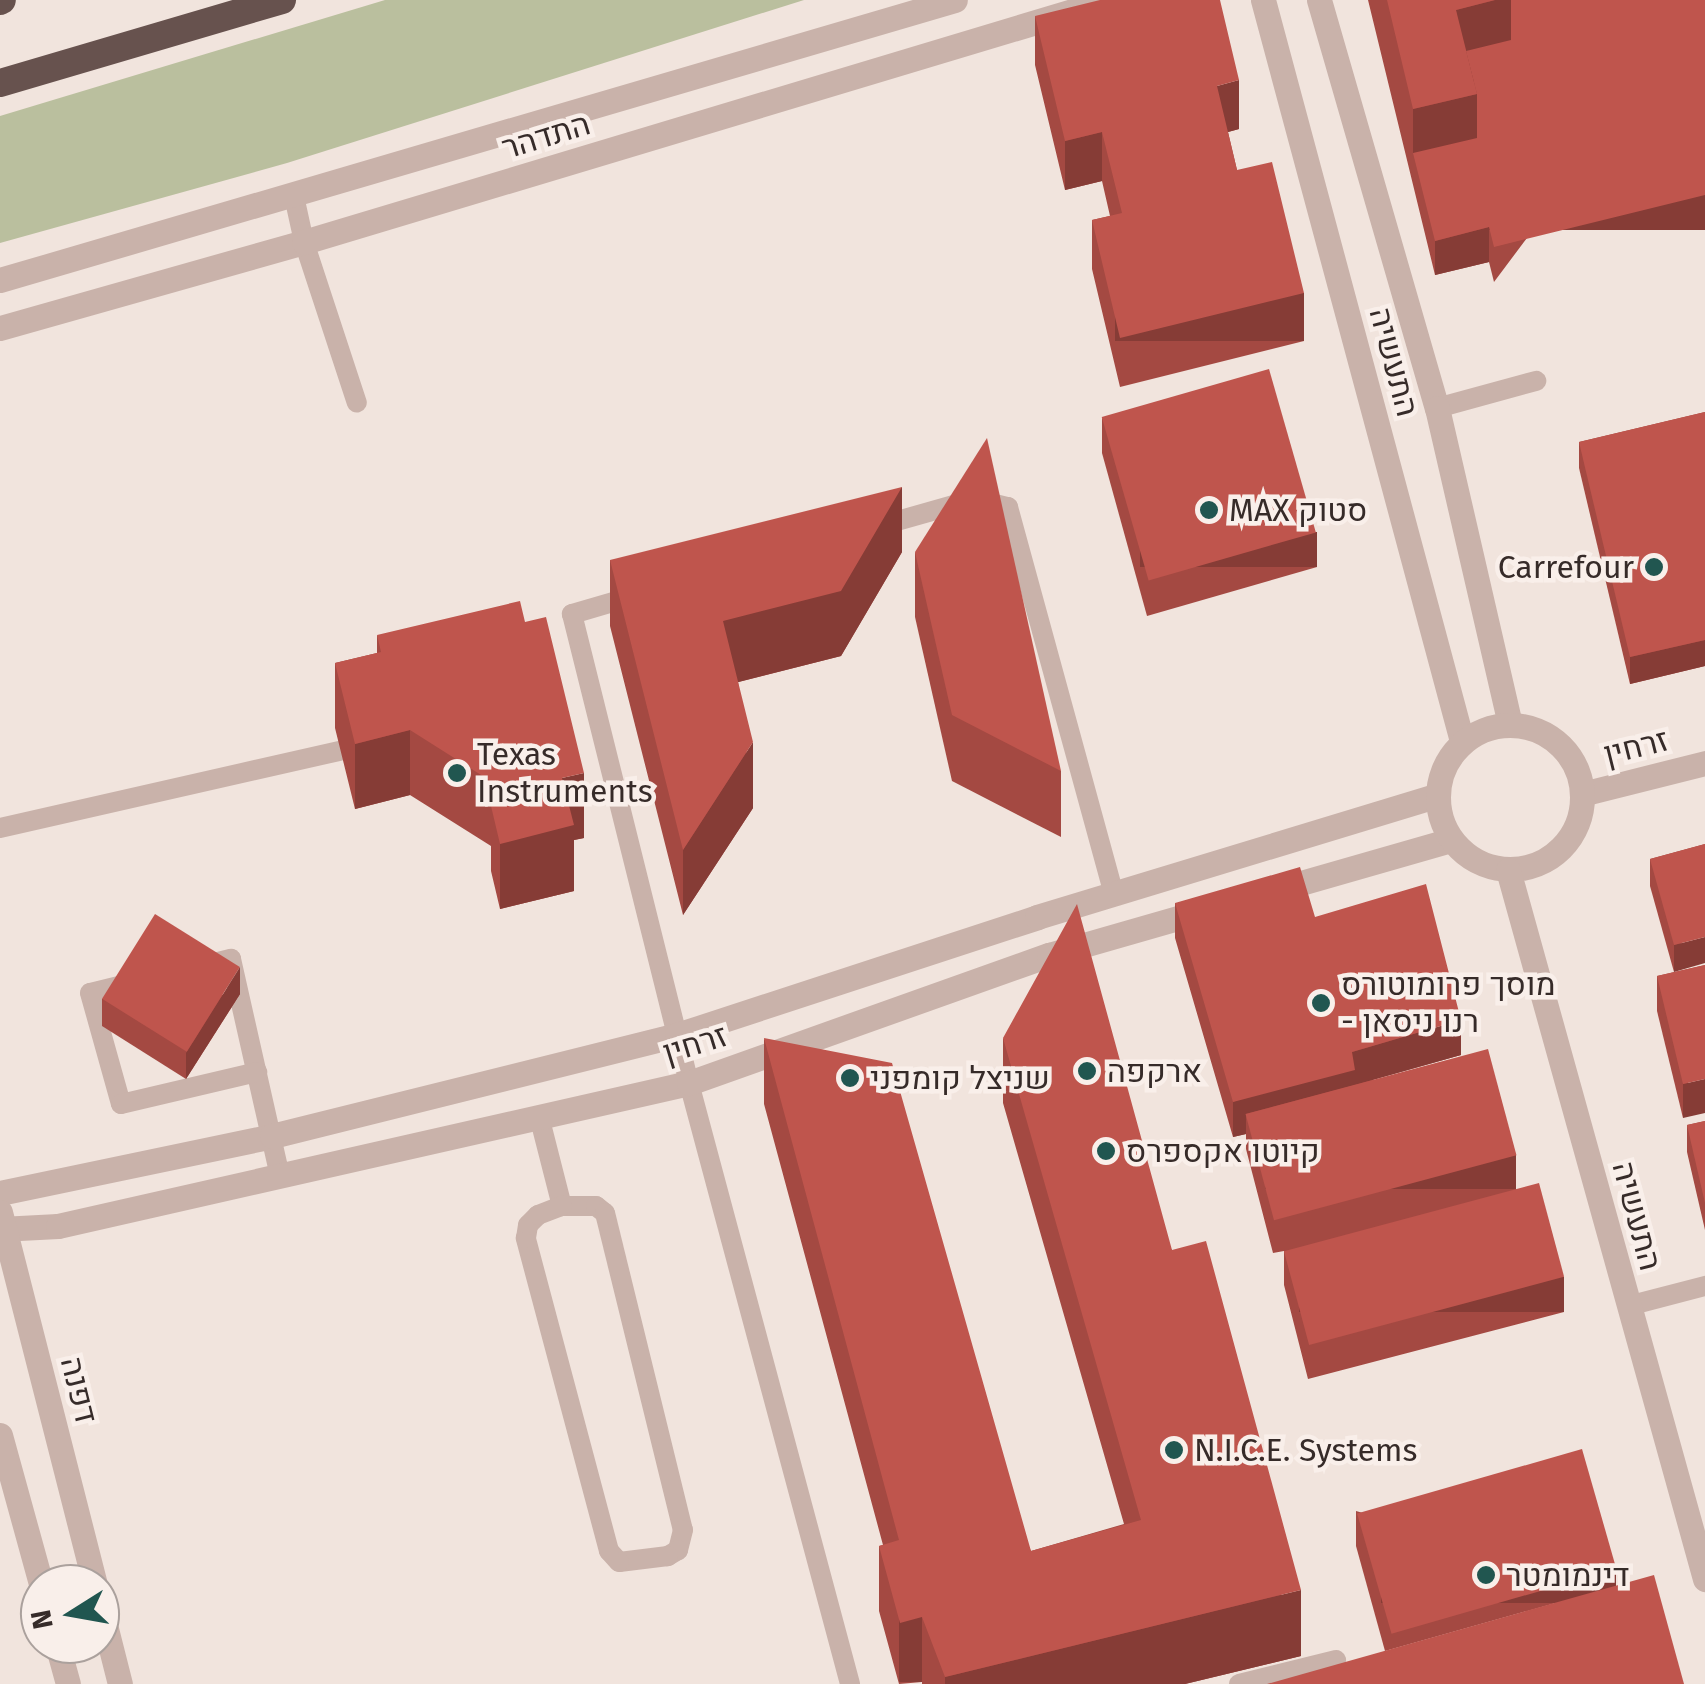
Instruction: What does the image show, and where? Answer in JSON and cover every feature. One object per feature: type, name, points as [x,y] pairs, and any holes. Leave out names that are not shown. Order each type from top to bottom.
[{"type":"highway","points":[[0,83],[282,0]]},
{"type":"street","name":"התדהר","points":[[0,280],[954,0]]},
{"type":"street","name":"התדהר","points":[[0,328],[304,242],[1109,0]]},
{"type":"street","name":"התעשיה","points":[[1263,0],[1462,740]]},
{"type":"street","name":"התעשיה","points":[[1319,0],[1437,408],[1510,723]]},
{"type":"street","points":[[1510,723],[1542,731],[1566,750],[1580,775],[1582,794],[1581,814],[1568,841],[1546,860],[1508,870],[1473,861],[1451,840],[1440,819],[1436,796],[1443,765],[1462,740],[1479,730],[1510,723]]},
{"type":"street","name":"זרחין","points":[[1582,794],[1705,763]]},
{"type":"street","name":"זרחין","points":[[0,1193],[272,1136],[677,1035],[1114,894],[1436,796]]},
{"type":"street","name":"זרחין","points":[[2,1223],[58,1226],[689,1083],[1049,955],[1451,840]]},
{"type":"street","name":"התעשיה","points":[[1508,870],[1705,1579]]},
{"type":"street","name":"דפנה","points":[[2,1223],[90,1564]]},
{"type":"street","points":[[0,1435],[35,1564]]},
{"type":"lane","points":[[294,196],[304,242],[356,403]]},
{"type":"lane","points":[[1437,408],[1536,381]]},
{"type":"lane","points":[[860,532],[975,500],[1008,507],[1114,894]]},
{"type":"lane","points":[[649,592],[572,614],[689,1083],[850,1684]]},
{"type":"lane","points":[[0,828],[340,751]]},
{"type":"lane","points":[[257,1072],[121,1104],[90,993],[231,959],[272,1136],[280,1176]]},
{"type":"lane","points":[[539,1116],[562,1206]]},
{"type":"lane","points":[[562,1206],[596,1206],[604,1214],[683,1530],[678,1550],[668,1556],[618,1562],[609,1550],[526,1238],[528,1225],[538,1215],[562,1206]]},
{"type":"lane","points":[[1628,1306],[1705,1286]]},
{"type":"lane","points":[[1239,1684],[1336,1660]]},
{"type":"green space","points":[[385,0],[804,0],[287,163],[0,243],[0,116]]},
{"type":"building","points":[[1100,0],[1220,0],[1239,80],[1217,86],[1237,170],[1272,162],[1304,293],[1120,338],[1092,220],[1122,213],[1102,132],[1065,141],[1035,16]]},
{"type":"building","points":[[1387,0],[1495,0],[1456,10],[1477,94],[1413,109]]},
{"type":"building","points":[[1511,0],[1705,0],[1705,195],[1494,247],[1489,227],[1435,241],[1413,153],[1477,138],[1477,94],[1466,51],[1511,40]]},
{"type":"building","name":"MAX סטוק","points":[[1269,369],[1316,532],[1149,580],[1102,417]]},
{"type":"building","name":"Carrefour","points":[[1705,412],[1705,640],[1630,657],[1579,442]]},
{"type":"building","points":[[987,438],[1061,771],[952,715],[915,552]]},
{"type":"building","points":[[902,487],[841,591],[723,621],[753,742],[683,850],[610,560]]},
{"type":"building","points":[[520,601],[525,622],[546,617],[584,773],[562,778],[574,825],[500,844],[491,806],[519,799],[410,730],[355,744],[335,663],[381,652],[377,635]]},
{"type":"building","points":[[1705,844],[1705,937],[1674,945],[1650,859]]},
{"type":"building","name":"מוסך פרומוטורס - רנו ניסאן","points":[[1300,867],[1315,917],[1426,884],[1461,1020],[1352,1052],[1355,1070],[1233,1102],[1175,903]]},
{"type":"building","name":"N.I.C.E. Systems","points":[[1077,904],[1172,1250],[1206,1241],[1301,1590],[945,1677],[922,1617],[900,1623],[879,1546],[899,1540],[764,1038],[892,1063],[1031,1551],[1141,1520],[1003,1038]]},
{"type":"building","points":[[155,914],[240,967],[187,1052],[102,999]]},
{"type":"building","points":[[1705,965],[1705,1079],[1683,1084],[1657,976]]},
{"type":"building","points":[[1488,1049],[1516,1155],[1274,1220],[1246,1114]]},
{"type":"building","points":[[1705,1121],[1705,1203],[1687,1125]]},
{"type":"building","points":[[1539,1183],[1564,1277],[1309,1345],[1284,1251]]},
{"type":"building","name":"דינמומטר","points":[[1582,1449],[1616,1569],[1392,1634],[1357,1513]]},
{"type":"building","points":[[1654,1575],[1684,1684],[1267,1684]]},
{"type":"place","name":"MAX סטוק","points":[[1209,510]]},
{"type":"place","name":"Carrefour","points":[[1654,567]]},
{"type":"place","name":"Texas Instruments","points":[[457,773]]},
{"type":"place","name":"מוסך פרומוטורס - רנו ניסאן","points":[[1321,1003]]},
{"type":"place","name":"ארקפה","points":[[1087,1071]]},
{"type":"place","name":"שניצל קומפני","points":[[850,1078]]},
{"type":"place","name":"קיוטו אקספרס","points":[[1106,1151]]},
{"type":"place","name":"N.I.C.E. Systems","points":[[1174,1450]]},
{"type":"place","name":"דינמומטר","points":[[1486,1575]]}]
